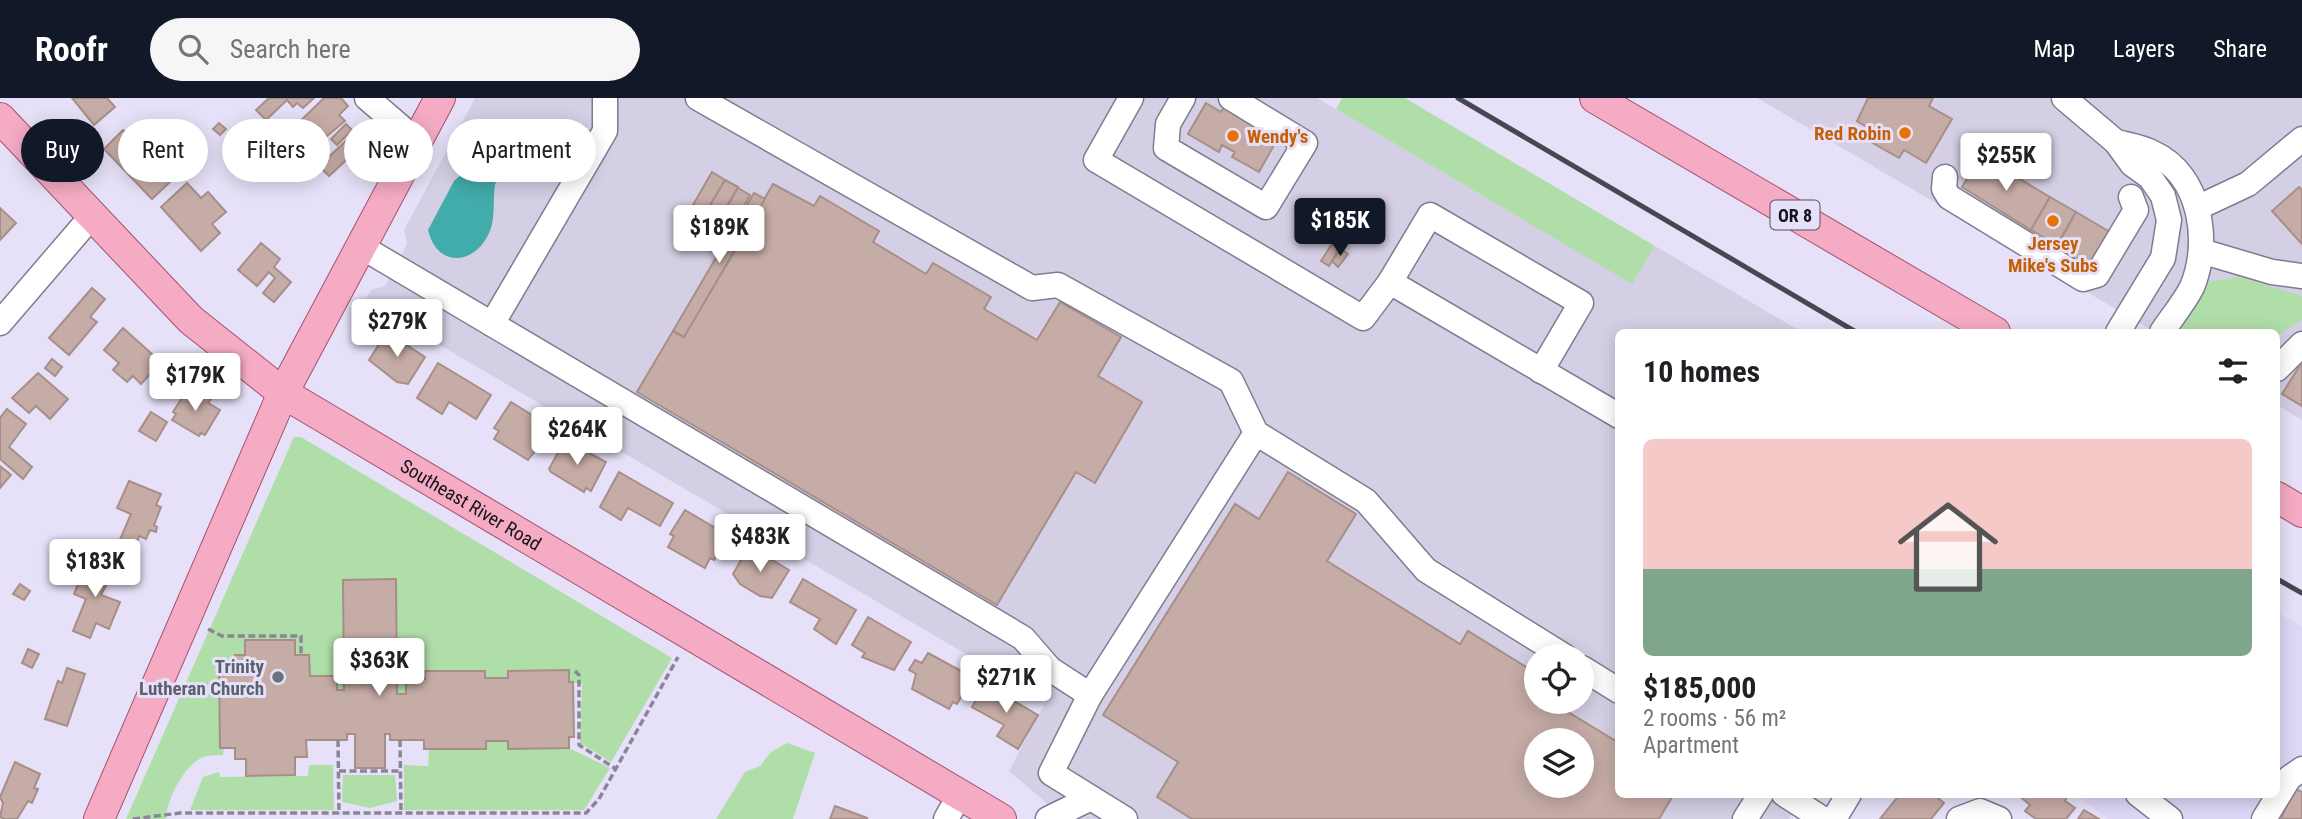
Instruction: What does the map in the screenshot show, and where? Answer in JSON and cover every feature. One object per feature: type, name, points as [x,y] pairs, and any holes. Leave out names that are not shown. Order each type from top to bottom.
[{"type":"main road","points":[[428,119],[440,98]]},
{"type":"main road","name":"OR 8","points":[[1595,98],[1990,329]]},
{"type":"main road","name":"Southeast River Road","points":[[0,118],[191,320],[283,393],[953,806],[1000,819]]},
{"type":"main road","points":[[99,819],[283,393],[394,182]]},
{"type":"main road","points":[[2280,499],[2302,512]]},
{"type":"street","points":[[368,98],[391,119]]},
{"type":"street","points":[[492,324],[605,131],[606,98]]},
{"type":"street","points":[[698,98],[1032,288],[1058,285],[1231,381],[1256,433],[1366,501],[1426,570],[1545,644]]},
{"type":"street","points":[[1131,98],[1096,160],[1363,318],[1390,282],[1430,215],[1581,303],[1541,371]]},
{"type":"street","points":[[1182,98],[1168,124],[1166,148],[1266,207],[1305,143],[1231,98]]},
{"type":"street","points":[[2064,98],[2116,142],[2132,164],[2150,177],[2163,196],[2169,220],[2163,258],[2120,329]]},
{"type":"street","points":[[2199,207],[2248,184],[2302,139]]},
{"type":"street","points":[[2116,142],[2154,153],[2176,172],[2199,207],[2200,251],[2192,286],[2164,329]]},
{"type":"street","points":[[1945,177],[1944,189],[1949,197],[2084,279],[2093,278],[2102,270],[2136,210],[2131,197]]},
{"type":"street","points":[[0,323],[91,216]]},
{"type":"street","points":[[360,246],[1023,638],[1049,669],[1090,695]]},
{"type":"street","points":[[2200,251],[2272,272],[2302,276]]},
{"type":"street","points":[[1390,282],[1615,414]]},
{"type":"street","points":[[2280,366],[2302,344]]},
{"type":"street","points":[[1125,819],[1051,773],[1090,695],[1256,433]]},
{"type":"street","points":[[1594,675],[1615,689]]},
{"type":"street","points":[[2280,793],[2289,778],[2302,769]]},
{"type":"street","points":[[1048,819],[1091,798]]},
{"type":"street","points":[[1745,819],[1758,798]]},
{"type":"street","points":[[1790,798],[1824,819]]},
{"type":"street","points":[[1834,819],[1847,798]]},
{"type":"street","points":[[2143,798],[2170,819]]},
{"type":"street","points":[[2264,819],[2277,798]]},
{"type":"street","points":[[1959,819],[1980,811],[1999,819]]},
{"type":"path","points":[[203,626],[222,636],[301,636],[301,654]]},
{"type":"path","points":[[133,819],[180,813],[339,814],[371,817],[401,814],[581,814],[599,799],[680,654]]},
{"type":"path","points":[[575,671],[579,675],[579,745],[616,769]]},
{"type":"path","points":[[338,740],[339,814]]},
{"type":"path","points":[[400,740],[401,814]]},
{"type":"path","points":[[338,771],[401,771]]},
{"type":"shaded area","points":[[475,98],[1317,98],[1632,283],[1655,246],[1797,329],[1615,329],[1615,798],[1802,798],[1789,819],[1065,819],[1009,771],[1046,701],[365,301],[371,290],[385,286],[407,244],[404,230],[430,182],[433,182],[433,176],[447,150],[447,182],[596,182],[596,119],[464,119]]},
{"type":"shaded area","points":[[1342,98],[1405,98],[1655,246],[1632,284],[1336,109]]},
{"type":"shaded area","points":[[1757,98],[2302,98],[2302,420],[2280,407],[2280,329],[2150,329]]},
{"type":"shaded area","points":[[453,182],[497,182],[491,228],[477,249],[459,258],[449,257],[440,252],[433,243],[428,230]]},
{"type":"shaded area","points":[[2238,277],[2302,296],[2302,320],[2280,334],[2280,329],[2179,329],[2208,282]]},
{"type":"shaded area","points":[[294,437],[301,437],[672,658],[611,762],[580,743],[582,684],[569,682],[569,670],[509,671],[508,678],[485,678],[484,671],[425,671],[425,679],[406,680],[406,694],[397,694],[396,579],[343,580],[344,690],[337,690],[337,676],[310,676],[309,655],[295,655],[295,640],[246,640],[245,655],[235,655],[235,668],[219,668],[220,747],[224,748],[223,755],[203,757],[188,768],[173,794],[166,819],[126,819]]},
{"type":"shaded area","points":[[2280,614],[2302,627],[2302,819],[2108,819],[2080,798],[2280,798]]},
{"type":"shaded area","points":[[486,741],[508,741],[509,749],[569,748],[610,768],[584,810],[404,810],[404,765],[428,766],[429,749],[485,749]]},
{"type":"shaded area","points":[[787,743],[815,753],[793,819],[716,819],[745,772],[760,766],[771,752]]},
{"type":"shaded area","points":[[309,765],[333,765],[334,810],[190,810],[203,777],[219,772],[220,777],[308,776]]},
{"type":"shaded area","points":[[343,775],[395,775],[397,801],[370,808],[342,802]]},
{"type":"building","points":[[72,98],[107,98],[115,107],[101,119],[89,119]]},
{"type":"building","points":[[269,98],[314,98],[303,108],[297,103],[293,107],[287,100],[267,119],[256,110]]},
{"type":"building","points":[[324,98],[341,98],[348,106],[339,115],[344,122],[330,134],[330,119],[302,119]]},
{"type":"building","name":"Red Robin","points":[[1868,98],[1933,98],[1929,106],[1952,119],[1926,163],[1904,150],[1899,158],[1864,138],[1870,129],[1857,121]]},
{"type":"building","name":"Wendy's","points":[[1206,103],[1221,112],[1224,107],[1278,138],[1259,172],[1232,157],[1235,152],[1222,145],[1219,152],[1188,134]]},
{"type":"building","points":[[219,123],[222,126],[222,133],[220,135],[213,129]]},
{"type":"building","points":[[344,126],[344,138],[337,145],[331,139]]},
{"type":"building","points":[[118,135],[118,164],[104,149]]},
{"type":"building","points":[[344,143],[344,162],[330,175],[330,156]]},
{"type":"building","points":[[1981,156],[2050,197],[2031,230],[1962,187]]},
{"type":"building","points":[[712,172],[725,180],[691,238],[678,231]]},
{"type":"building","points":[[725,180],[738,187],[704,246],[691,238]]},
{"type":"building","points":[[136,182],[170,182],[152,199]]},
{"type":"building","points":[[187,183],[201,198],[208,192],[226,212],[212,224],[220,233],[201,251],[161,207]]},
{"type":"building","points":[[773,184],[814,206],[820,196],[879,231],[873,242],[926,274],[933,263],[991,297],[984,309],[1037,340],[1060,302],[1121,337],[1098,376],[1142,402],[1095,483],[1076,472],[997,605],[637,392],[673,331],[684,337]]},
{"type":"building","points":[[2299,187],[2302,190],[2302,244],[2272,211]]},
{"type":"building","points":[[738,188],[750,195],[717,254],[704,246]]},
{"type":"building","points":[[754,193],[765,199],[684,337],[673,331]]},
{"type":"building","name":"Jersey Mike's Subs","points":[[2050,197],[2076,212],[2057,245],[2031,230]]},
{"type":"building","points":[[0,208],[16,223],[0,240]]},
{"type":"building","points":[[2076,212],[2110,232],[2089,269],[2055,250]]},
{"type":"building","points":[[261,243],[280,259],[274,267],[291,282],[274,302],[263,293],[275,278],[269,272],[257,286],[238,270]]},
{"type":"building","points":[[1332,244],[1339,249],[1329,266],[1321,261]]},
{"type":"building","points":[[1341,249],[1348,254],[1338,267],[1332,261]]},
{"type":"building","points":[[92,288],[105,299],[90,317],[97,322],[69,355],[49,338]]},
{"type":"building","points":[[123,328],[161,362],[141,384],[133,376],[127,382],[113,370],[119,363],[104,350]]},
{"type":"building","points":[[387,332],[425,357],[408,384],[397,382],[369,360]]},
{"type":"building","points":[[52,359],[62,367],[55,376],[45,368]]},
{"type":"building","points":[[2302,362],[2302,406],[2282,394]]},
{"type":"building","points":[[438,363],[491,395],[476,419],[449,402],[442,414],[417,398]]},
{"type":"building","points":[[38,373],[68,399],[50,419],[36,406],[29,413],[12,398]]},
{"type":"building","points":[[187,390],[211,399],[208,403],[220,410],[205,435],[201,433],[199,436],[172,420],[176,414],[173,412]]},
{"type":"building","points":[[511,402],[553,428],[528,460],[494,439],[499,431],[494,428]]},
{"type":"building","points":[[7,409],[26,424],[9,447],[32,467],[23,479],[0,459],[0,418]]},
{"type":"building","points":[[151,412],[167,422],[156,441],[139,431]]},
{"type":"building","points":[[565,440],[606,462],[591,491],[586,488],[584,492],[549,469]]},
{"type":"building","points":[[0,466],[11,475],[0,488]]},
{"type":"building","points":[[619,472],[673,503],[660,526],[628,508],[621,520],[600,507]]},
{"type":"building","points":[[1288,472],[1356,514],[1327,561],[1460,644],[1468,631],[1524,666],[1524,714],[1571,714],[1615,741],[1615,798],[1672,798],[1659,819],[1192,819],[1157,797],[1178,762],[1103,715],[1235,504],[1259,519]]},
{"type":"building","points":[[129,481],[161,494],[156,505],[161,507],[154,525],[157,527],[156,532],[150,530],[146,539],[139,536],[135,548],[119,542],[131,514],[117,508]]},
{"type":"building","points":[[685,510],[729,536],[714,560],[710,558],[705,568],[668,547],[674,536],[670,534]]},
{"type":"building","points":[[749,546],[789,570],[772,598],[760,596],[740,584],[733,574]]},
{"type":"building","points":[[94,562],[114,570],[101,595],[120,602],[109,629],[96,623],[90,638],[73,631],[86,599],[74,594],[81,577],[77,575],[82,564],[91,569]]},
{"type":"building","name":"Trinity Lutheran Church","points":[[396,579],[397,694],[406,694],[406,680],[425,679],[425,671],[485,671],[485,678],[508,678],[508,671],[569,670],[569,682],[573,682],[574,737],[569,737],[569,748],[508,749],[508,741],[486,741],[486,749],[424,749],[424,740],[390,740],[390,734],[385,734],[385,768],[355,768],[355,734],[347,734],[347,740],[306,740],[307,757],[295,757],[295,775],[246,776],[246,759],[235,759],[235,748],[220,748],[219,668],[235,668],[235,655],[245,655],[245,640],[295,640],[295,655],[309,655],[310,676],[337,676],[337,690],[344,690],[343,580]]},
{"type":"building","points":[[803,579],[856,610],[836,644],[814,629],[820,619],[790,602]]},
{"type":"building","points":[[20,584],[30,591],[24,600],[13,594]]},
{"type":"building","points":[[868,617],[911,642],[894,670],[862,657],[865,653],[852,645]]},
{"type":"building","points":[[28,649],[39,654],[32,668],[22,663]]},
{"type":"building","points":[[928,653],[972,677],[957,704],[953,702],[949,709],[912,689],[916,674],[909,670],[915,660],[922,663]]},
{"type":"building","points":[[67,668],[85,674],[67,726],[45,719],[58,681],[62,683]]},
{"type":"building","points":[[985,684],[1038,715],[1018,749],[997,736],[1004,725],[972,707]]},
{"type":"building","points":[[15,762],[40,774],[34,788],[38,789],[32,803],[28,801],[17,819],[4,819],[0,817],[3,803],[0,797]]},
{"type":"building","points":[[2294,788],[2302,792],[2302,819],[2281,819]]},
{"type":"building","points":[[1897,798],[1938,798],[1944,803],[1931,819],[1880,819]]},
{"type":"building","points":[[2022,798],[2066,798],[2065,801],[2075,808],[2066,819],[2036,819],[2025,811],[2030,805]]},
{"type":"building","points":[[835,806],[867,818],[830,819]]},
{"type":"building","points":[[2084,810],[2099,819],[2078,819]]},
{"type":"railway","points":[[1458,98],[1851,329]]},
{"type":"railway","points":[[2280,581],[2302,593]]},
{"type":"place","name":"Red Robin","points":[[1905,133]]},
{"type":"place","name":"Wendy's","points":[[1233,136]]},
{"type":"place","name":"Jersey Mike's Subs","points":[[2053,221]]},
{"type":"place","name":"Trinity Lutheran Church","points":[[278,677]]}]
